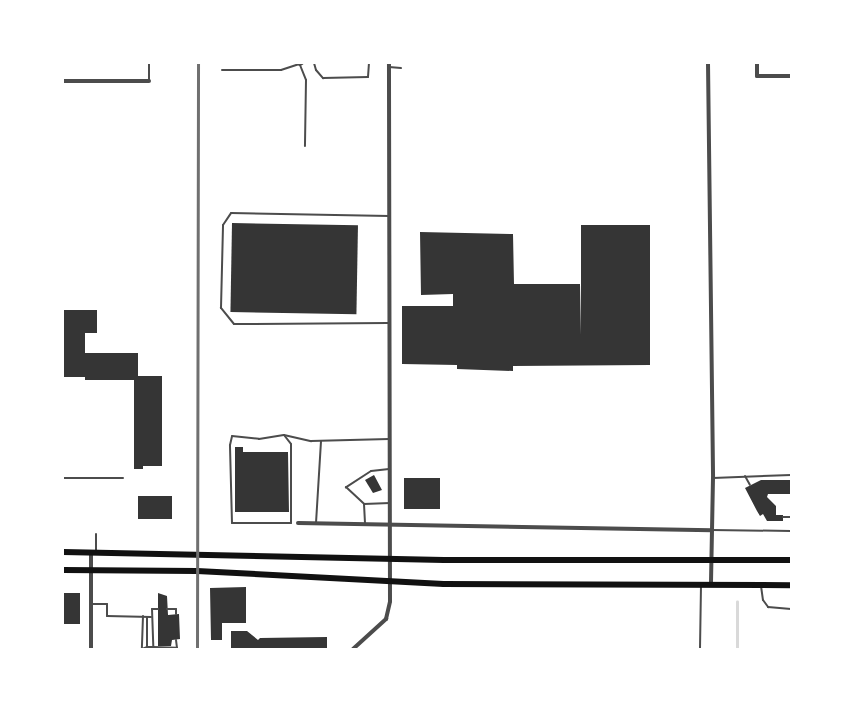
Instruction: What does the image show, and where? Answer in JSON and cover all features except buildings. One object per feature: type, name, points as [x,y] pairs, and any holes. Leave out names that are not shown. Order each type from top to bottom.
[{"type":"highway","points":[[63,552],[390,558],[791,560]]},
{"type":"highway","points":[[63,570],[197,571],[390,581],[791,585]]},
{"type":"street","points":[[708,63],[713,478],[711,585]]},
{"type":"street","points":[[757,63],[758,76],[791,76]]},
{"type":"street","points":[[353,649],[386,619],[390,581],[389,65]]},
{"type":"street","points":[[63,81],[148,82]]},
{"type":"street","points":[[298,523],[390,526],[712,530]]},
{"type":"street","points":[[91,649],[91,570],[93,553]]},
{"type":"lane","points":[[148,82],[149,63]]},
{"type":"lane","points":[[222,70],[281,70],[300,63],[306,80],[305,146]]},
{"type":"lane","points":[[314,63],[316,70],[323,78],[368,77],[369,63]]},
{"type":"lane","points":[[389,65],[401,68]]},
{"type":"lane","points":[[390,216],[231,213],[223,225],[220,308],[234,324],[390,323]]},
{"type":"lane","points":[[298,523],[232,522],[230,445],[232,436],[259,439],[284,436],[321,441],[390,439]]},
{"type":"lane","points":[[284,436],[291,444],[291,523]]},
{"type":"lane","points":[[316,523],[321,441]]},
{"type":"lane","points":[[390,469],[371,470],[346,488],[364,504],[390,503]]},
{"type":"lane","points":[[713,478],[791,475]]},
{"type":"lane","points":[[745,476],[750,485]]},
{"type":"lane","points":[[63,478],[123,478]]},
{"type":"lane","points":[[364,504],[365,525]]},
{"type":"lane","points":[[783,517],[791,517]]},
{"type":"lane","points":[[712,530],[791,531]]},
{"type":"lane","points":[[93,553],[96,534]]},
{"type":"lane","points":[[700,649],[701,585]]},
{"type":"lane","points":[[761,585],[763,600],[768,607],[791,609]]},
{"type":"lane","points":[[91,604],[107,604],[107,616],[152,617]]},
{"type":"lane","points":[[153,647],[152,609],[158,609]]},
{"type":"lane","points":[[167,609],[176,609],[176,614]]},
{"type":"lane","points":[[145,617],[147,647]]},
{"type":"lane","points":[[145,617],[142,649],[147,647],[177,648],[176,640]]},
{"type":"waterway","points":[[737,602],[737,649]]},
{"type":"railway","points":[[197,649],[198,63]]}]
